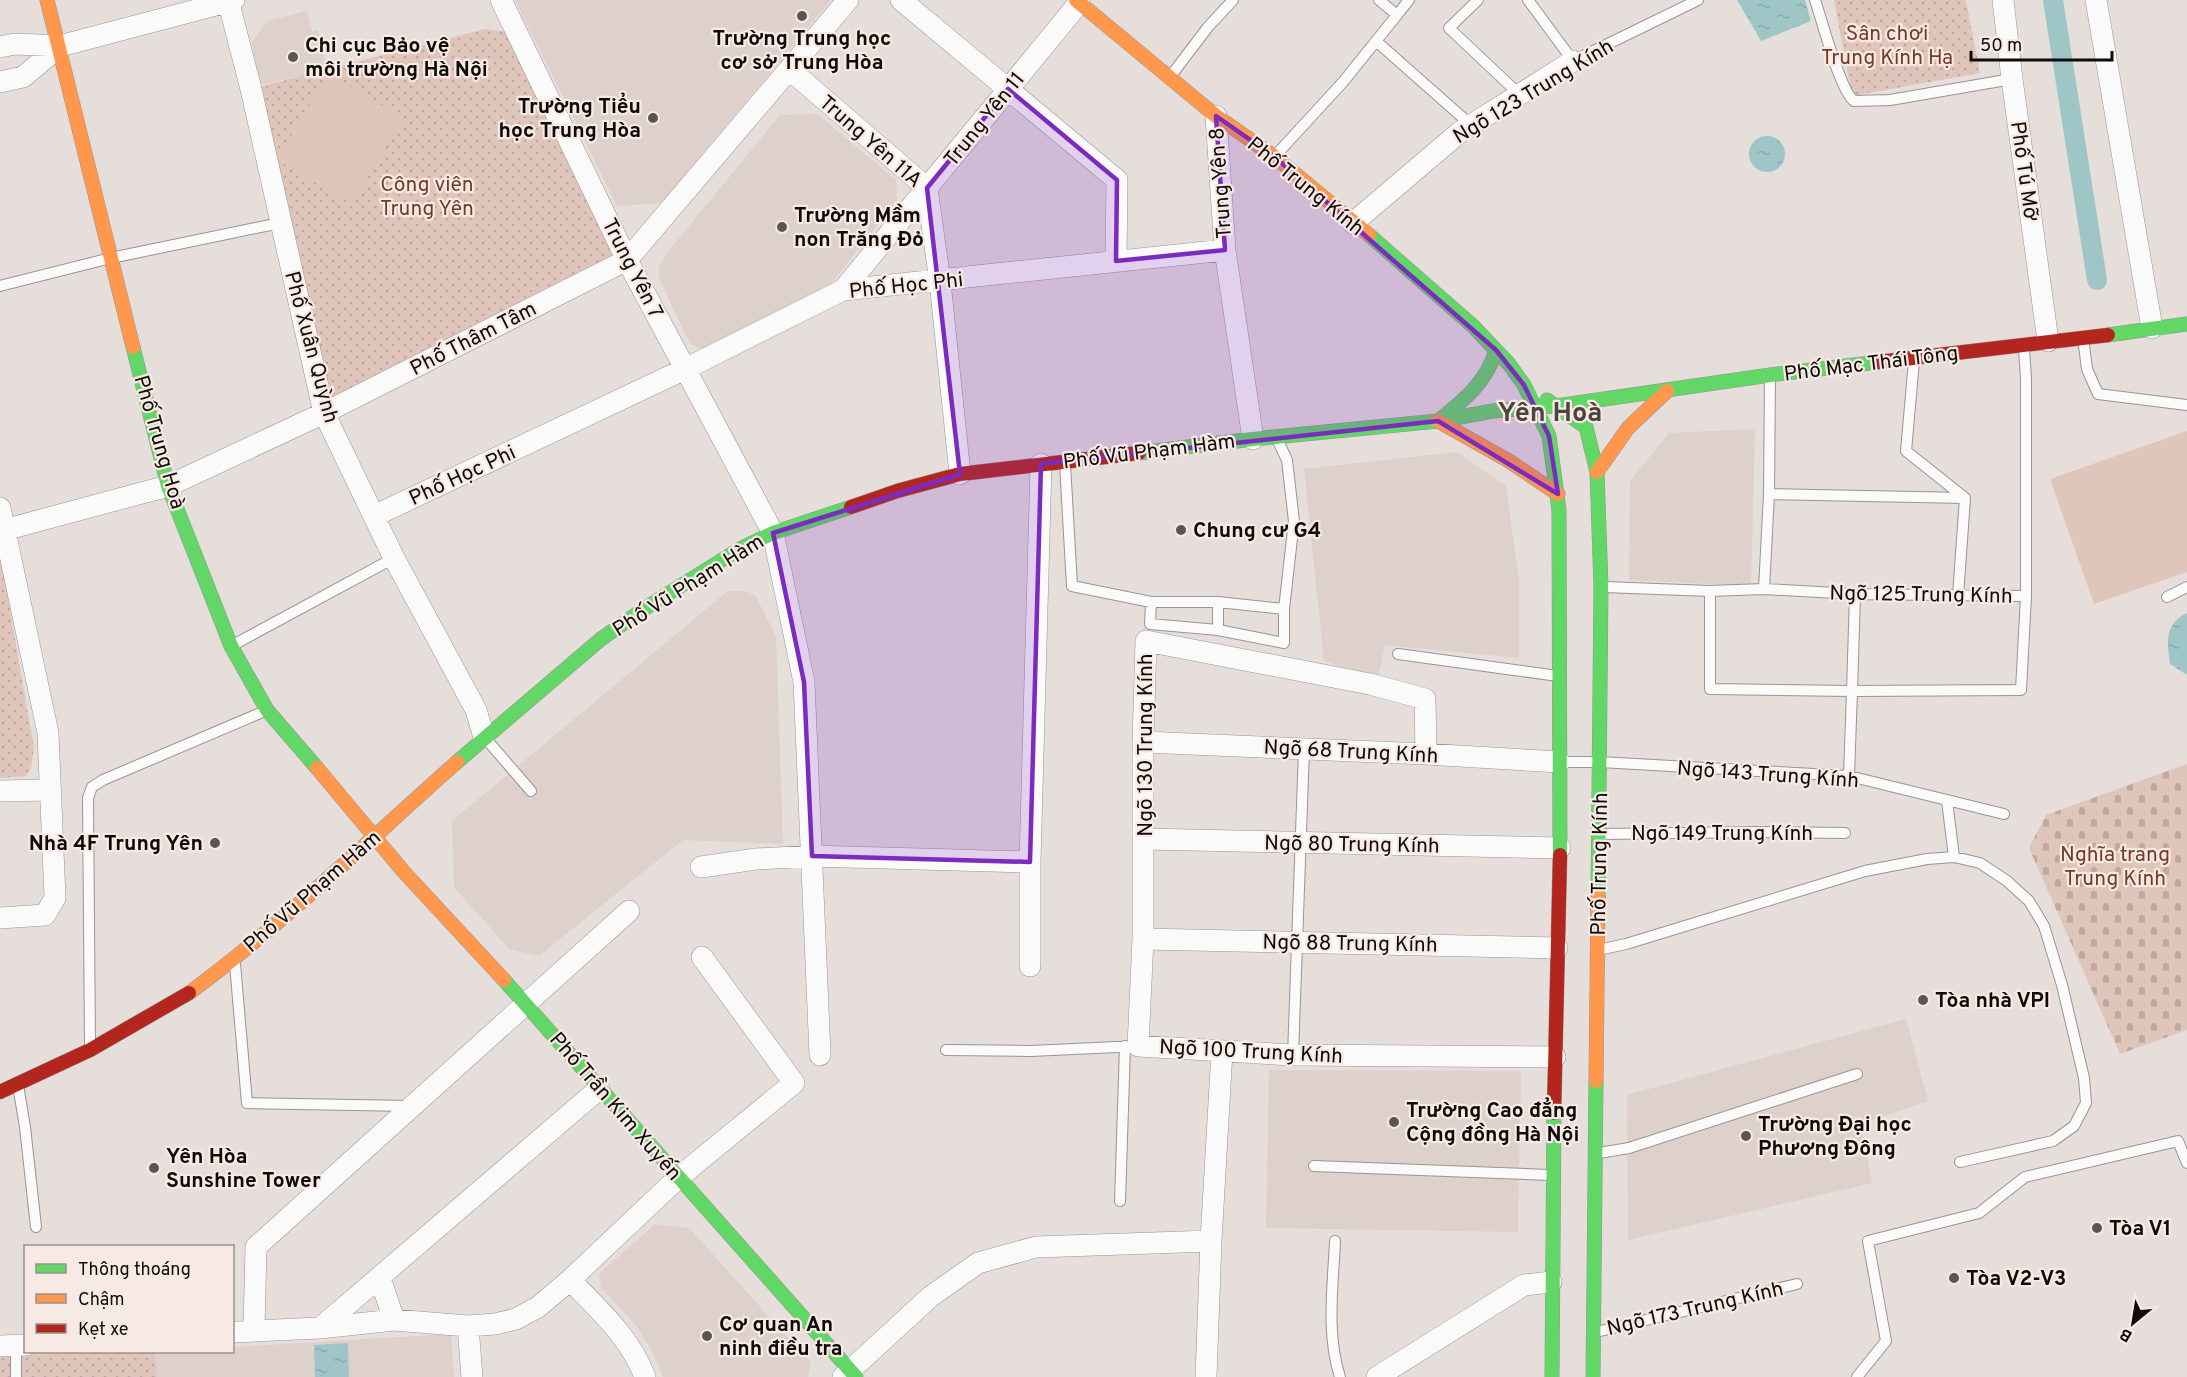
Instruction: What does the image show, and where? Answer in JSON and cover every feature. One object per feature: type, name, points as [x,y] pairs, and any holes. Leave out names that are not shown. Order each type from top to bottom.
[{"type":"street","name":"Phố Trung Hoà","points":[[47,0],[168,486],[231,646],[267,710],[346,801],[374,838]]},
{"type":"street","points":[[0,47],[15,44],[60,46],[230,0]]},
{"type":"street","name":"Phố Xuân Quỳnh","points":[[230,0],[324,412],[394,558],[476,710],[484,737]]},
{"type":"street","name":"Trung Yên 7","points":[[501,0],[627,260],[773,533],[804,682],[820,1055]]},
{"type":"street","name":"Phố Thâm Tâm","points":[[3,530],[168,486],[324,412],[627,260],[848,0]]},
{"type":"street","points":[[901,0],[1117,180],[1116,261]]},
{"type":"street","name":"Phố Tú Mỡ","points":[[2003,0],[2048,341]]},
{"type":"street","points":[[2096,0],[2152,328]]},
{"type":"street","name":"Trung Yên 11","points":[[843,290],[1008,89],[1087,6]]},
{"type":"street","name":"Phố Trung Kính","points":[[1087,6],[1215,116],[1275,157],[1412,271],[1496,350],[1524,386],[1549,436],[1559,510],[1560,848],[1552,1175],[1552,1377]]},
{"type":"street","points":[[0,82],[23,76],[60,46]]},
{"type":"street","name":"Ngõ 123 Trung Kính","points":[[1353,223],[1460,132],[1573,61]]},
{"type":"street","name":"Trung Yên 11A","points":[[789,69],[927,188],[940,282],[960,474]]},
{"type":"street","name":"Trung Yên 8","points":[[1215,116],[1225,250]]},
{"type":"street","points":[[1225,250],[1253,439]]},
{"type":"street","name":"Phố Học Phi","points":[[374,516],[685,369],[843,290],[940,282],[1225,250]]},
{"type":"street","name":"Phố Mạc Thái Tông","points":[[1556,406],[1770,375],[2187,324]]},
{"type":"street","points":[[1496,350],[1490,370],[1459,404],[1438,421],[1509,461],[1558,494]]},
{"type":"street","name":"Phố Trung Kính","points":[[1524,386],[1586,427],[1597,472],[1601,586],[1593,1377]]},
{"type":"street","points":[[1597,472],[1609,451],[1627,429],[1667,391]]},
{"type":"street","name":"Phố Vũ Phạm Hàm","points":[[0,1092],[90,1050],[186,995],[235,959],[374,838],[484,737],[601,639],[738,550],[773,533],[897,491],[960,474],[1253,439],[1438,421],[1493,411],[1556,406]]},
{"type":"street","points":[[1030,966],[1030,862],[1041,464]]},
{"type":"street","points":[[0,508],[48,733],[55,898],[45,915],[0,918]]},
{"type":"street","name":"Ngõ 130 Trung Kính","points":[[1132,1046],[1143,939],[1145,839],[1143,742],[1148,632],[1425,699],[1426,754]]},
{"type":"street","name":"Ngõ 68 Trung Kính","points":[[1143,742],[1559,762]]},
{"type":"street","points":[[0,791],[50,790]]},
{"type":"street","name":"Phố Trần Kim Xuyến","points":[[374,838],[526,1004],[850,1375]]},
{"type":"street","name":"Ngõ 80 Trung Kính","points":[[1145,839],[1560,848]]},
{"type":"street","points":[[701,867],[756,859],[812,856],[1030,862]]},
{"type":"street","points":[[254,1330],[256,1247],[629,911]]},
{"type":"street","name":"Ngõ 88 Trung Kính","points":[[1143,939],[1557,948]]},
{"type":"street","points":[[234,1332],[320,1328],[394,1320],[468,1326],[495,1324],[516,1319],[538,1307],[570,1280],[679,1177],[794,1083],[702,957]]},
{"type":"street","name":"Ngõ 100 Trung Kính","points":[[1132,1046],[1293,1055],[1555,1057]]},
{"type":"street","points":[[1206,1377],[1222,1051]]},
{"type":"street","points":[[320,1328],[599,1089]]},
{"type":"street","points":[[850,1375],[930,1297],[978,1263],[1036,1247],[1211,1241]]},
{"type":"street","points":[[380,1278],[394,1320]]},
{"type":"street","points":[[570,1280],[620,1331],[633,1350],[645,1377]]},
{"type":"street","points":[[1377,1377],[1524,1285],[1551,1282]]},
{"type":"street","points":[[468,1326],[472,1377]]},
{"type":"lane","points":[[1170,78],[1208,27],[1233,0]]},
{"type":"lane","points":[[1379,0],[1397,15]]},
{"type":"lane","points":[[1275,157],[1343,81],[1409,0]]},
{"type":"lane","points":[[1478,0],[1449,28],[1520,95]]},
{"type":"lane","points":[[1528,0],[1573,61]]},
{"type":"lane","name":"Ngõ 123 Trung Kính","points":[[1573,61],[1698,0]]},
{"type":"lane","points":[[1815,0],[1840,75],[1850,98],[1854,101],[1890,100],[2012,79]]},
{"type":"lane","points":[[1376,41],[1471,125]]},
{"type":"lane","points":[[0,286],[111,258],[280,223]]},
{"type":"lane","points":[[2084,338],[2087,369],[2098,394],[2187,405]]},
{"type":"lane","name":"Ngõ 125 Trung Kính","points":[[1601,586],[1710,591],[1764,589],[1855,594],[2026,596],[2024,345]]},
{"type":"lane","points":[[1914,357],[1906,451],[1965,498]]},
{"type":"lane","points":[[1764,589],[1769,494],[1770,375]]},
{"type":"lane","points":[[1150,602],[1148,632],[1218,630],[1284,642],[1284,609],[1294,521],[1287,460],[1276,437]]},
{"type":"lane","points":[[1065,460],[1072,586],[1150,602],[1218,602],[1284,609]]},
{"type":"lane","points":[[1769,494],[1965,498]]},
{"type":"lane","points":[[1958,596],[1965,498]]},
{"type":"lane","points":[[231,646],[394,558]]},
{"type":"lane","points":[[2167,597],[2187,587]]},
{"type":"lane","points":[[1710,591],[1710,689],[2021,690],[2026,596]]},
{"type":"lane","points":[[1849,776],[1855,594]]},
{"type":"lane","points":[[1218,602],[1218,630]]},
{"type":"lane","points":[[1398,654],[1558,676]]},
{"type":"lane","points":[[90,1050],[88,798],[92,787],[103,780],[267,710]]},
{"type":"lane","points":[[484,737],[531,790]]},
{"type":"lane","points":[[1293,1055],[1304,749]]},
{"type":"lane","name":"Ngõ 143 Trung Kính","points":[[1559,762],[1600,762],[1849,776],[2004,814]]},
{"type":"lane","points":[[1947,801],[1954,857]]},
{"type":"lane","name":"Ngõ 149 Trung Kính","points":[[1599,834],[1845,833]]},
{"type":"lane","points":[[1599,950],[1905,862],[1954,857],[1980,863],[2007,881],[2029,901],[2044,926],[2062,985],[2084,1078],[2086,1103],[2074,1126],[2053,1141],[1960,1162]]},
{"type":"lane","points":[[235,959],[247,1103],[414,1106]]},
{"type":"lane","points":[[1120,1202],[1132,1046]]},
{"type":"lane","name":"Ngõ 100 Trung Kính","points":[[946,1050],[1031,1051],[1132,1046]]},
{"type":"lane","points":[[1596,1154],[1629,1148],[1857,1074]]},
{"type":"lane","points":[[18,1085],[26,1127],[36,1227]]},
{"type":"lane","points":[[1857,1377],[1886,1341],[1868,1241],[1979,1214],[2025,1177],[2178,1141],[2187,1163]]},
{"type":"lane","points":[[1314,1166],[1552,1175]]},
{"type":"lane","points":[[1335,1241],[1332,1317],[1334,1358],[1340,1377]]},
{"type":"lane","name":"Ngõ 173 Trung Kính","points":[[1593,1332],[1797,1284]]},
{"type":"lane","points":[[14,1345],[16,1377]]},
{"type":"highlighted area","points":[[1008,89],[1117,180],[1116,261],[1225,250],[1216,116],[1275,157],[1496,350],[1524,385],[1549,436],[1558,494],[1438,421],[1041,464],[1030,862],[812,856],[804,682],[773,533],[960,474],[927,188]]},
{"type":"shaded area","name":"Trường Tiểu học Trung Hòa","points":[[515,0],[831,0],[661,203],[617,206]]},
{"type":"shaded area","points":[[307,11],[312,31],[318,30],[327,70],[260,85],[252,43],[266,21]]},
{"type":"shaded area","name":"Trường Mầm non Trăng Đỏ","points":[[817,114],[896,180],[897,200],[830,285],[703,349],[690,344],[659,278],[659,267],[667,253],[780,115]]},
{"type":"shaded area","points":[[1755,429],[1751,586],[1629,580],[1630,481],[1669,433]]},
{"type":"shaded area","points":[[1457,452],[1506,486],[1519,581],[1519,658],[1385,645],[1378,677],[1324,661],[1304,469]]},
{"type":"shaded area","points":[[728,591],[745,591],[755,595],[776,636],[783,844],[683,840],[539,956],[509,949],[454,887],[452,821]]},
{"type":"shaded area","name":"Trường Đại học Phương Đông","points":[[1906,1019],[1928,1101],[1861,1124],[1872,1183],[1628,1240],[1627,1095]]},
{"type":"shaded area","name":"Trường Cao đẳng Cộng đồng Hà Nội","points":[[1269,1070],[1521,1071],[1518,1232],[1266,1228]]},
{"type":"shaded area","points":[[655,1224],[689,1228],[811,1363],[808,1377],[663,1377],[653,1353],[635,1324],[601,1288],[599,1274]]},
{"type":"shaded area","points":[[451,1334],[454,1377],[157,1377],[155,1353],[234,1353],[234,1347]]},
{"type":"green space","name":"Sân chơi Trung Kính Hạ","points":[[1834,0],[1966,0],[1980,73],[1852,96]]},
{"type":"green space","name":"Công viên Trung Yên","points":[[485,29],[507,32],[627,260],[324,413],[251,89]]},
{"type":"green space","points":[[328,73],[403,118],[352,204],[277,160]]},
{"type":"green space","points":[[2187,431],[2187,572],[2094,604],[2050,479]]},
{"type":"green space","points":[[0,552],[34,748],[31,768],[26,776],[0,778]]},
{"type":"green space","name":"Nghĩa trang Trung Kính","points":[[2187,764],[2187,1030],[2120,1054],[2029,848],[2046,815]]},
{"type":"green space","points":[[155,1353],[157,1377],[0,1377],[0,1355]]},
{"type":"water","points":[[1737,0],[1805,0],[1811,21],[1761,41]]},
{"type":"water","points":[[1767,136],[1780,141],[1785,154],[1780,167],[1767,172],[1754,167],[1749,154],[1754,141]]},
{"type":"water","points":[[2187,613],[2187,675],[2170,664],[2168,641],[2174,623]]},
{"type":"water","points":[[348,1343],[349,1377],[315,1377],[314,1345]]},
{"type":"waterway","points":[[2053,0],[2097,280]]},
{"type":"traffic: fast","points":[[1369,235],[1473,326],[1509,364],[1524,385],[1549,436],[1559,510],[1560,855]]},
{"type":"traffic: fast","points":[[2108,335],[2187,324]]},
{"type":"traffic: fast","points":[[133,347],[168,486],[231,646],[267,710],[317,768]]},
{"type":"traffic: fast","points":[[1438,421],[1473,390],[1487,372],[1496,350]]},
{"type":"traffic: fast","points":[[1139,453],[1438,421],[1493,411],[1556,406],[1770,375],[1879,362]]},
{"type":"traffic: fast","points":[[1547,400],[1586,427],[1597,472],[1601,586],[1598,897]]},
{"type":"traffic: fast","points":[[457,762],[601,639],[647,607],[738,550],[773,533],[851,507]]},
{"type":"traffic: fast","points":[[504,980],[856,1377]]},
{"type":"traffic: fast","points":[[1593,1377],[1596,1081]]},
{"type":"traffic: fast","points":[[1552,1377],[1554,1113]]},
{"type":"traffic: slow","points":[[47,0],[133,347]]},
{"type":"traffic: slow","points":[[1076,0],[1216,116],[1275,157],[1369,235]]},
{"type":"traffic: slow","points":[[1597,472],[1628,428],[1667,391]]},
{"type":"traffic: slow","points":[[1438,421],[1509,461],[1558,494]]},
{"type":"traffic: slow","points":[[189,993],[292,910],[457,762]]},
{"type":"traffic: slow","points":[[317,768],[403,871],[504,980]]},
{"type":"traffic: slow","points":[[1596,1081],[1598,897]]},
{"type":"traffic: jam","points":[[1879,362],[2108,335]]},
{"type":"traffic: jam","points":[[851,507],[897,491],[960,474],[1139,453]]},
{"type":"traffic: jam","points":[[1554,1113],[1560,855]]},
{"type":"traffic: jam","points":[[0,1092],[90,1050],[189,993]]},
{"type":"place","name":"Trường Trung học cơ sở Trung Hòa","points":[[802,16]]},
{"type":"place","name":"Chi cục Bảo vệ môi trường Hà Nội","points":[[293,57]]},
{"type":"place","name":"Trường Tiểu học Trung Hòa","points":[[653,118]]},
{"type":"place","name":"Trường Mầm non Trăng Đỏ","points":[[782,227]]},
{"type":"place","name":"Chung cư G4","points":[[1181,530]]},
{"type":"place","name":"Nhà 4F Trung Yên","points":[[215,843]]},
{"type":"place","name":"Tòa nhà VPI","points":[[1923,1000]]},
{"type":"place","name":"Trường Cao đẳng Cộng đồng Hà Nội","points":[[1394,1122]]},
{"type":"place","name":"Trường Đại học Phương Đông","points":[[1746,1136]]},
{"type":"place","name":"Yên Hòa Sunshine Tower","points":[[154,1168]]},
{"type":"place","name":"Tòa V1","points":[[2097,1228]]},
{"type":"place","name":"Tòa V2-V3","points":[[1954,1278]]},
{"type":"place","name":"Cơ quan An ninh điều tra","points":[[707,1336]]},
{"type":"district","name":"Yên Hoà","points":[[1550,412]]}]
